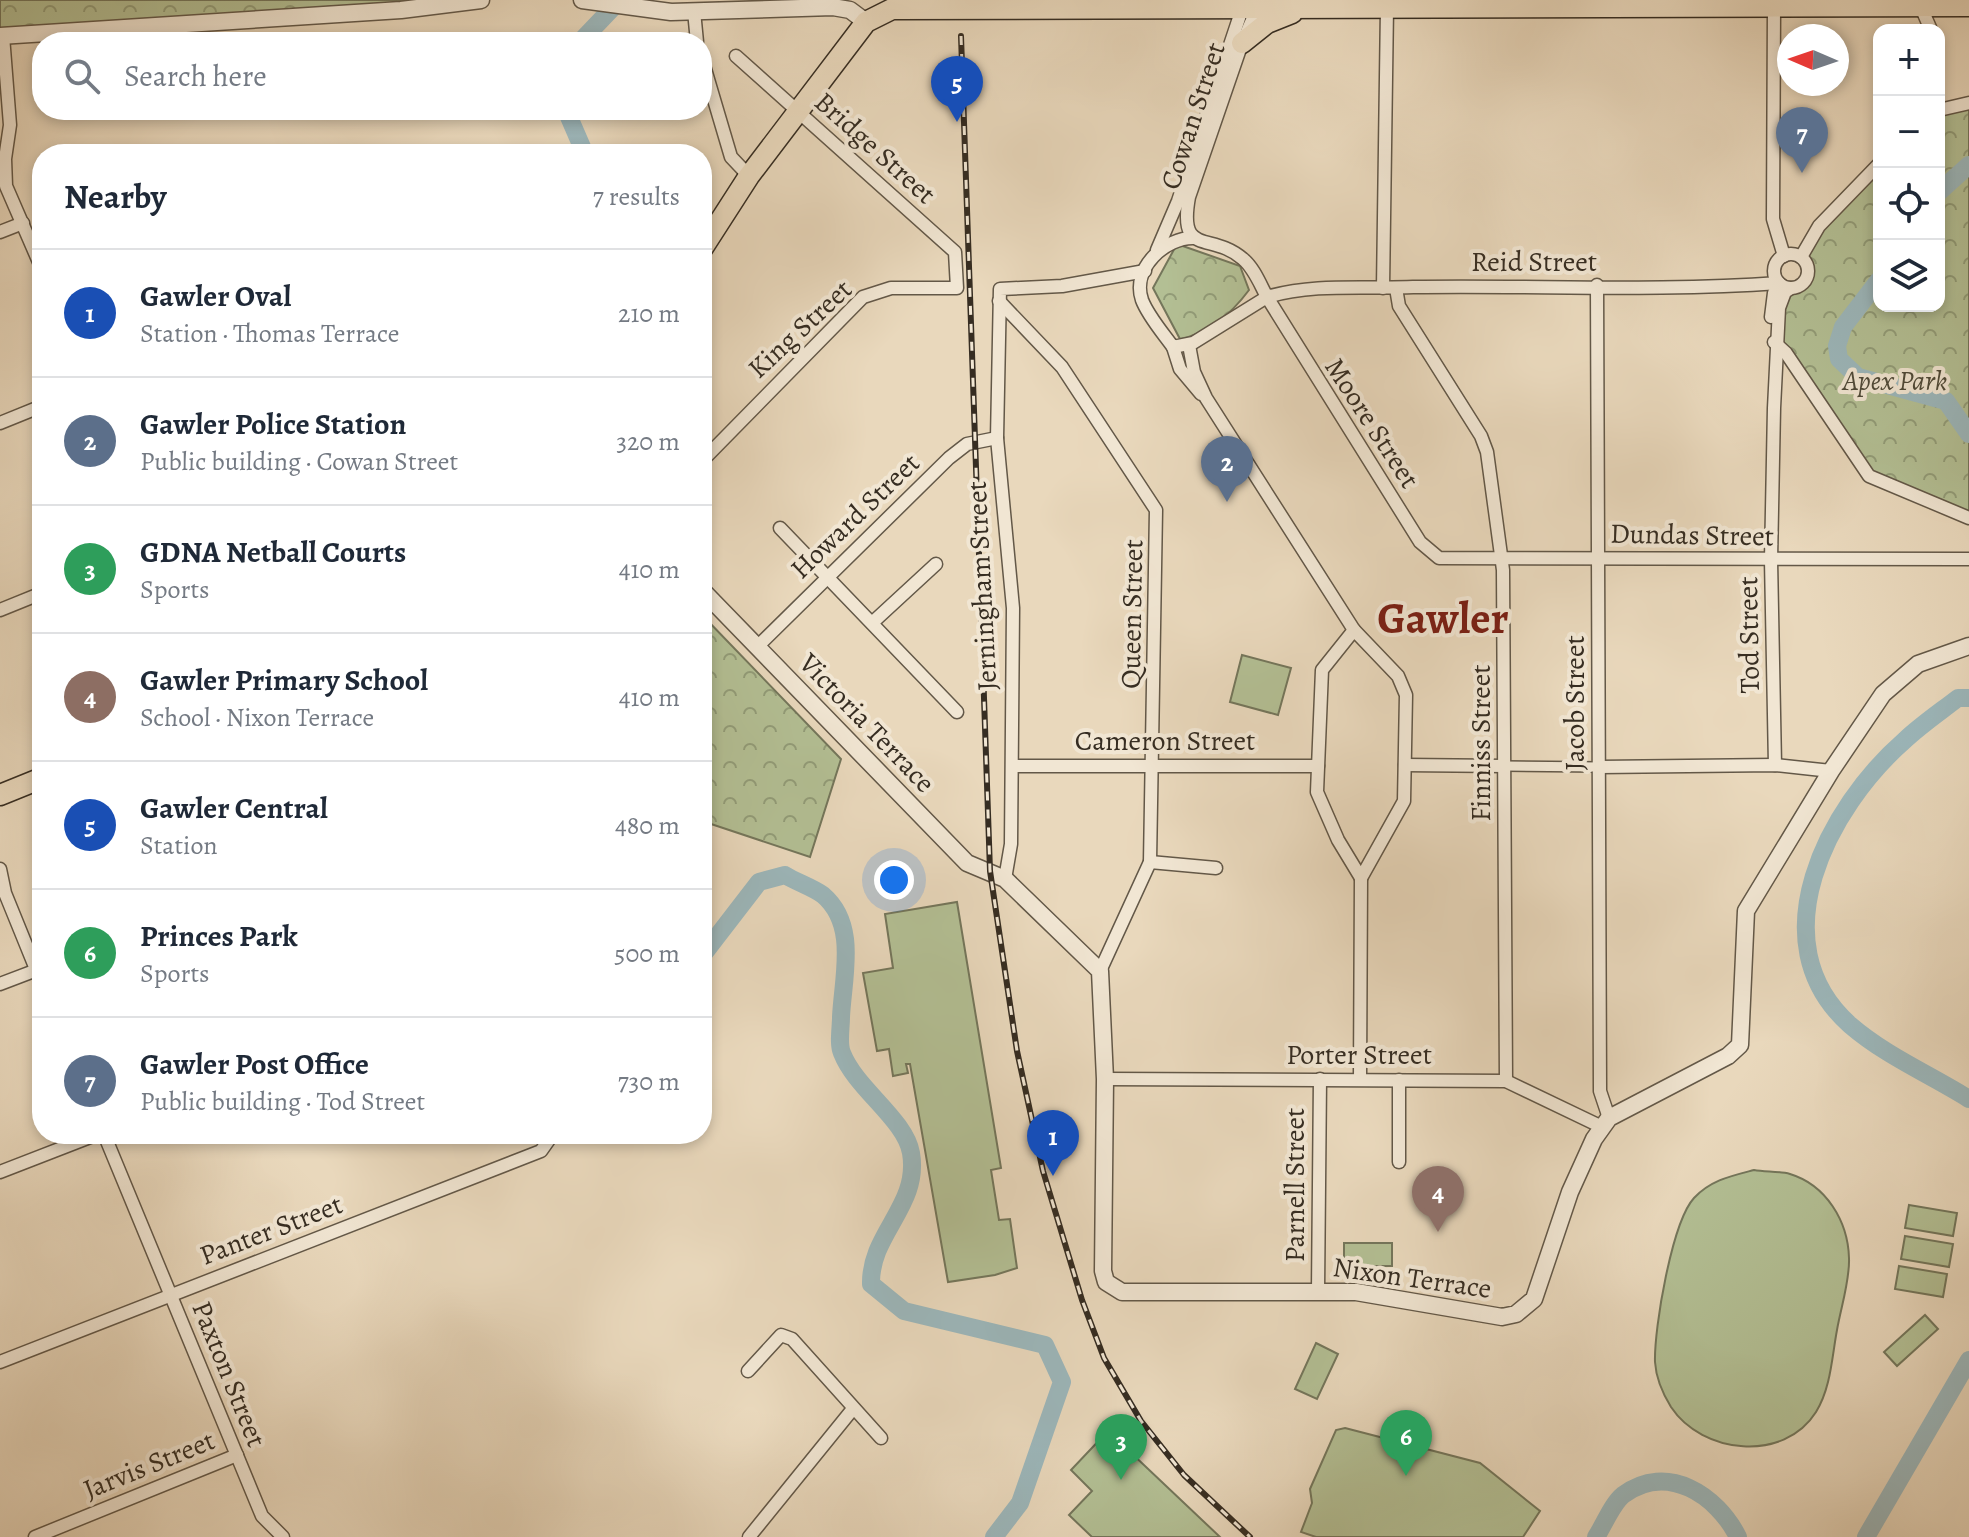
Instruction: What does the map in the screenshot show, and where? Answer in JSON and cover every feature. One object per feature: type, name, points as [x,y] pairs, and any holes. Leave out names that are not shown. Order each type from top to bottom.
[{"type":"main road","points":[[712,233],[749,176],[866,22],[892,9],[1141,4],[1249,9],[1428,3],[1969,6]]},
{"type":"main road","points":[[1238,36],[1307,8]]},
{"type":"main road","points":[[0,783],[32,779]]},
{"type":"main road","points":[[0,795],[32,782]]},
{"type":"street","points":[[63,32],[401,10],[481,0]]},
{"type":"street","points":[[583,0],[626,7],[694,11],[728,4],[833,7],[850,10],[866,22]]},
{"type":"street","name":"Finniss Street","points":[[1392,4],[1387,51],[1389,288],[1481,436],[1487,452],[1501,558],[1506,1081]]},
{"type":"street","points":[[1774,6],[1773,219],[1784,256]]},
{"type":"street","points":[[1921,7],[1928,24]]},
{"type":"street","name":"Cowan Street","points":[[1194,238],[1185,221],[1189,197],[1238,36],[1227,14],[1216,9]]},
{"type":"street","name":"Cowan Street","points":[[1156,253],[1249,9]]},
{"type":"street","points":[[694,11],[696,32]]},
{"type":"street","points":[[32,34],[2,36],[10,125],[4,173],[6,186],[32,245]]},
{"type":"street","name":"Bridge Street","points":[[736,56],[955,252],[957,288]]},
{"type":"street","points":[[712,93],[731,157],[749,176]]},
{"type":"street","points":[[1945,109],[1969,103]]},
{"type":"street","points":[[1801,257],[1819,226],[1875,168]]},
{"type":"street","points":[[0,232],[23,223]]},
{"type":"street","points":[[1173,347],[1189,345],[1267,297],[1257,278],[1236,254],[1194,238],[1174,239],[1156,253],[1145,271],[1142,300],[1173,347],[1188,382],[1206,398]]},
{"type":"street","points":[[1784,256],[1801,257],[1807,265],[1807,278],[1800,286],[1784,285],[1774,271],[1784,256]]},
{"type":"street","points":[[1000,295],[1145,271]]},
{"type":"street","name":"Reid Street","points":[[1257,278],[1290,290]]},
{"type":"street","name":"Reid Street","points":[[1267,297],[1290,290],[1597,285],[1672,289],[1784,285]]},
{"type":"street","name":"Jacob Street","points":[[1597,285],[1600,1091],[1606,1123]]},
{"type":"street","name":"Tod Street","points":[[1775,765],[1771,560],[1773,341],[1784,285]]},
{"type":"street","name":"King Street","points":[[712,451],[863,297],[891,288],[957,288]]},
{"type":"street","name":"Jerningham Street","points":[[1000,295],[997,438],[1013,608],[1011,844],[1005,879]]},
{"type":"street","name":"Queen Street","points":[[1000,295],[1062,367],[1156,510],[1150,862],[1100,971]]},
{"type":"street","name":"Moore Street","points":[[1267,297],[1284,329],[1420,542]]},
{"type":"street","name":"Moore Street","points":[[1245,313],[1262,308],[1273,315],[1284,329]]},
{"type":"street","points":[[1773,341],[1786,353],[1869,476],[1969,518]]},
{"type":"street","points":[[1189,345],[1194,372],[1206,398],[1354,630],[1403,684],[1404,801],[1361,878],[1360,1079]]},
{"type":"street","points":[[0,423],[32,410]]},
{"type":"street","name":"Howard Street","points":[[757,647],[949,458],[974,441],[997,438]]},
{"type":"street","points":[[780,528],[957,712]]},
{"type":"street","name":"Dundas Street","points":[[1420,542],[1439,558],[1969,559]]},
{"type":"street","points":[[872,623],[936,564]]},
{"type":"street","points":[[0,610],[32,597]]},
{"type":"street","name":"Victoria Terrace","points":[[712,600],[967,863],[1005,879]]},
{"type":"street","points":[[1354,630],[1322,670],[1319,802],[1361,878]]},
{"type":"street","points":[[1606,1123],[1728,1056],[1740,1045],[1746,911],[1831,771],[1897,680],[1927,659],[1969,646]]},
{"type":"street","points":[[1405,765],[1775,765],[1831,771]]},
{"type":"street","name":"Cameron Street","points":[[1013,766],[1318,766]]},
{"type":"street","points":[[1150,862],[1216,868]]},
{"type":"street","points":[[0,869],[2,890],[32,954]]},
{"type":"street","points":[[1005,879],[1100,971],[1105,1079]]},
{"type":"street","points":[[0,984],[32,972]]},
{"type":"street","name":"Porter Street","points":[[1105,1079],[1506,1081],[1606,1123]]},
{"type":"street","name":"Nixon Terrace","points":[[1105,1079],[1103,1271],[1108,1284],[1122,1292],[1318,1291],[1385,1295],[1490,1316],[1516,1314],[1534,1299],[1540,1287],[1570,1192],[1606,1123]]},
{"type":"street","name":"Parnell Street","points":[[1318,1291],[1320,1079]]},
{"type":"street","points":[[1399,1080],[1399,1162]]},
{"type":"street","points":[[0,1172],[72,1144]]},
{"type":"street","name":"Paxton Street","points":[[108,1144],[262,1516],[283,1537]]},
{"type":"street","name":"Panter Street","points":[[0,1362],[541,1151],[546,1144]]},
{"type":"street","points":[[748,1371],[774,1339],[781,1335],[792,1339],[852,1410],[881,1438]]},
{"type":"street","points":[[749,1537],[852,1410]]},
{"type":"street","name":"Jarvis Street","points":[[35,1537],[237,1455]]},
{"type":"green space","points":[[0,0],[481,0],[32,32],[0,36]]},
{"type":"green space","name":"Apex Park","points":[[1969,103],[1969,518],[1869,476],[1777,345],[1779,308],[1791,288],[1800,286],[1807,278],[1804,259],[1810,237],[1873,170],[1873,312],[1945,312],[1945,109]]},
{"type":"green space","points":[[1177,244],[1240,266],[1249,290],[1219,321],[1201,332],[1180,339],[1153,288]]},
{"type":"green space","points":[[712,625],[841,759],[810,857],[712,824]]},
{"type":"green space","points":[[1242,655],[1291,668],[1278,715],[1230,702]]},
{"type":"green space","points":[[957,902],[1001,1168],[991,1170],[999,1220],[1010,1219],[1017,1268],[995,1275],[948,1282],[910,1064],[906,1064],[908,1073],[893,1076],[889,1049],[877,1051],[863,973],[893,968],[885,914]]},
{"type":"green space","points":[[1754,1170],[1790,1174],[1803,1179],[1824,1196],[1833,1206],[1844,1231],[1849,1266],[1828,1382],[1816,1412],[1802,1428],[1784,1439],[1764,1445],[1743,1446],[1722,1443],[1702,1435],[1685,1423],[1671,1407],[1660,1386],[1655,1346],[1666,1276],[1686,1211],[1694,1198],[1707,1187]]},
{"type":"green space","points":[[1909,1205],[1957,1213],[1953,1236],[1905,1228]]},
{"type":"green space","points":[[1905,1236],[1953,1244],[1949,1267],[1901,1259]]},
{"type":"green space","points":[[1344,1243],[1392,1243],[1392,1266],[1344,1266]]},
{"type":"green space","points":[[1899,1266],[1947,1274],[1943,1297],[1895,1289]]},
{"type":"green space","points":[[1925,1315],[1938,1329],[1897,1366],[1884,1352]]},
{"type":"green space","points":[[1316,1343],[1338,1354],[1317,1399],[1295,1389]]},
{"type":"green space","points":[[1345,1428],[1480,1463],[1540,1511],[1523,1537],[1316,1537],[1301,1532],[1312,1503],[1310,1489],[1336,1430]]},
{"type":"green space","points":[[1108,1431],[1220,1537],[1092,1537],[1069,1515],[1092,1491],[1071,1470]]},
{"type":"waterway","points":[[590,32],[620,0]]},
{"type":"waterway","points":[[570,120],[581,144]]},
{"type":"waterway","points":[[1945,187],[1969,165]]},
{"type":"waterway","points":[[1873,288],[1843,327],[1837,346],[1839,359],[1858,377],[1946,401],[1969,434]]},
{"type":"waterway","points":[[1969,698],[1958,698],[1911,734],[1877,768],[1851,801],[1829,838],[1814,876],[1806,916],[1809,955],[1823,992],[1850,1025],[1893,1055],[1969,1099]]},
{"type":"waterway","points":[[712,943],[759,882],[785,875],[814,889],[834,907],[841,921],[846,952],[841,1049],[858,1079],[900,1128],[911,1153],[912,1172],[908,1189],[878,1249],[871,1284],[904,1311],[1045,1345],[1062,1382],[1020,1503],[994,1537]]},
{"type":"waterway","points":[[1866,1537],[1969,1360]]},
{"type":"waterway","points":[[1596,1537],[1623,1495],[1657,1482],[1689,1488],[1704,1497],[1729,1522],[1738,1537]]},
{"type":"railway","points":[[961,36],[990,871],[1017,1051],[1043,1171],[1082,1300],[1104,1358],[1141,1421],[1184,1475],[1250,1537]]},
{"type":"place","name":"Gawler Central","points":[[957,122]]},
{"type":"place","name":"Gawler Post Office","points":[[1802,173]]},
{"type":"place","name":"Gawler Police Station","points":[[1227,502]]},
{"type":"place","name":"Gawler Oval","points":[[1053,1176]]},
{"type":"place","name":"Gawler Primary School","points":[[1438,1232]]},
{"type":"place","name":"Princes Park","points":[[1406,1476]]},
{"type":"place","name":"GDNA Netball Courts","points":[[1121,1480]]},
{"type":"district","name":"Gawler","points":[[1443,618]]}]
